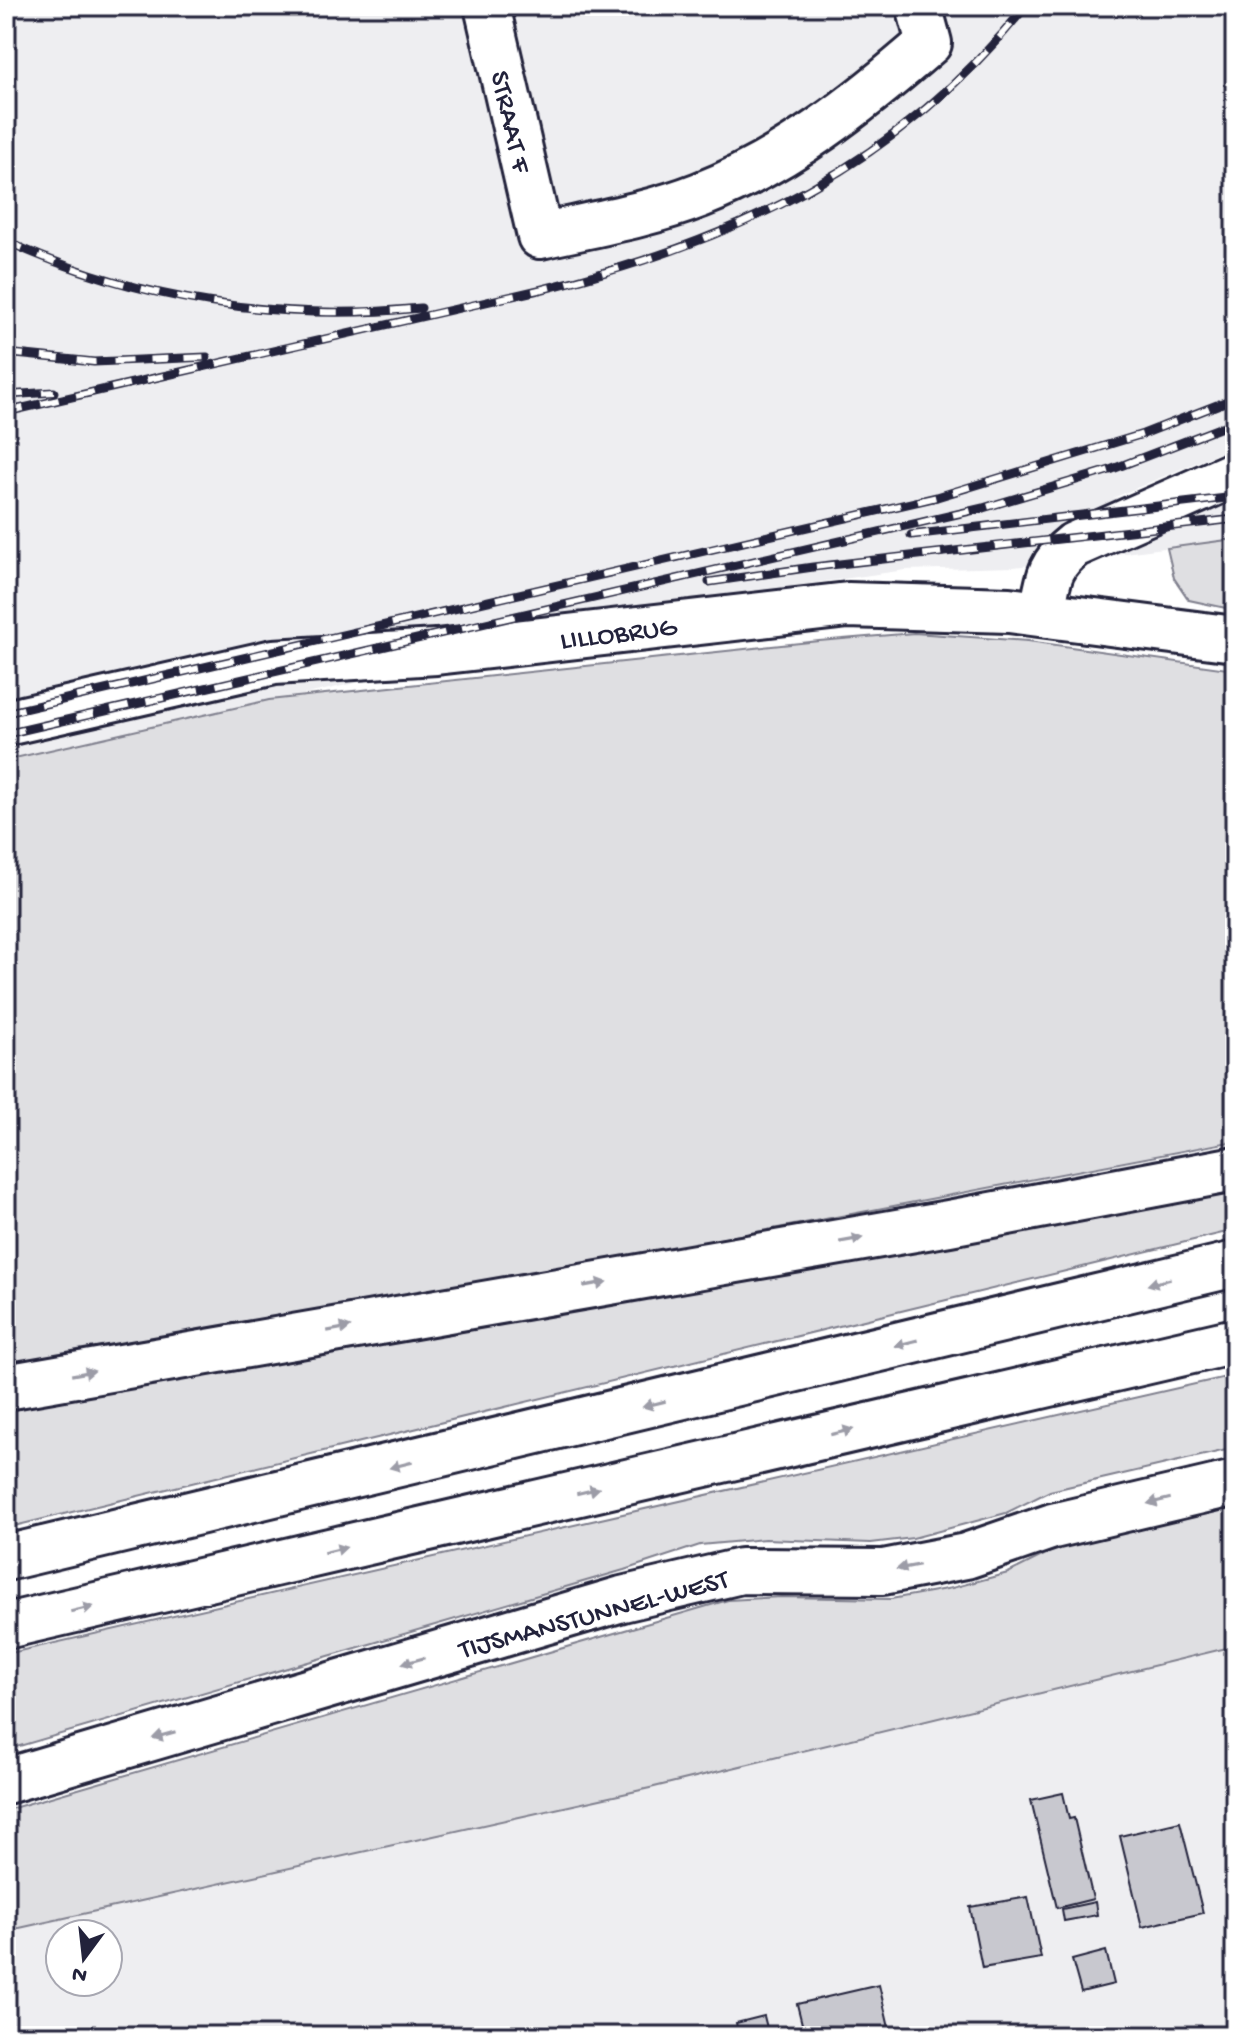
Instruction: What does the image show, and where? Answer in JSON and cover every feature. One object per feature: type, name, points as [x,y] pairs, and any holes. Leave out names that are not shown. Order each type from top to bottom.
[{"type":"main road","name":"STRAAT F","points":[[487,6],[540,236],[630,217],[701,195],[796,146],[848,110],[929,43],[919,6]]},
{"type":"main road","points":[[1042,614],[1050,572],[1059,556],[1074,545],[1235,474]]},
{"type":"main road","name":"LILLOBRUG","points":[[6,723],[291,660],[436,652],[848,605],[972,608],[1042,614],[1235,639]]},
{"type":"main road","points":[[6,1387],[918,1228],[1235,1169]]},
{"type":"main road","points":[[6,1558],[1235,1264]]},
{"type":"main road","points":[[6,1626],[1235,1341]]},
{"type":"main road","name":"TIJSMANSTUNNEL-WEST","points":[[6,1781],[622,1599],[741,1571],[883,1572],[966,1556],[1053,1526],[1235,1483]]},
{"type":"shaded area","points":[[6,6],[1235,6],[1235,446],[1113,498],[1235,476],[1235,539],[1014,567],[905,570],[753,592],[6,763]]},
{"type":"shaded area","points":[[1235,539],[1235,610],[1189,600],[1174,578],[1167,548]]},
{"type":"shaded area","points":[[914,633],[1028,641],[1235,670],[1235,1141],[667,1249],[6,1368],[6,760],[269,700]]},
{"type":"shaded area","points":[[1235,1192],[1235,1230],[6,1528],[6,1409]]},
{"type":"shaded area","points":[[1235,1375],[1235,1448],[1050,1491],[1006,1513],[913,1538],[871,1543],[765,1539],[700,1545],[624,1570],[6,1750],[6,1654]]},
{"type":"shaded area","points":[[1235,1507],[1235,1646],[650,1788],[65,1918],[44,1918],[44,1923],[6,1931],[6,1810],[728,1600],[781,1597],[891,1599],[952,1588],[1008,1573],[1056,1549]]},
{"type":"shaded area","points":[[1235,1646],[1235,2036],[6,2036],[6,1931],[44,1923],[44,1998],[124,1998],[124,1918],[65,1918],[650,1788]]},
{"type":"building","points":[[1063,1793],[1069,1819],[1074,1818],[1093,1899],[1057,1908],[1031,1800]]},
{"type":"building","points":[[1180,1822],[1203,1913],[1142,1927],[1120,1836]]},
{"type":"building","points":[[1028,1897],[1041,1958],[982,1968],[970,1907]]},
{"type":"building","points":[[1095,1902],[1097,1915],[1064,1921],[1062,1909]]},
{"type":"building","points":[[1106,1951],[1114,1984],[1081,1992],[1072,1960]]},
{"type":"building","points":[[879,1985],[889,2028],[857,2036],[805,2036],[797,2004]]},
{"type":"building","points":[[764,2016],[769,2036],[739,2036],[736,2023]]},
{"type":"railway","points":[[6,412],[543,289],[682,247],[747,220],[809,189],[868,153],[924,111],[976,62],[1026,6]]},
{"type":"railway","points":[[6,241],[106,279],[209,302],[315,312],[421,308]]},
{"type":"railway","points":[[6,353],[94,362],[207,357]]},
{"type":"railway","points":[[6,395],[54,392]]},
{"type":"railway","points":[[6,713],[937,497],[1143,434],[1235,398]]},
{"type":"railway","points":[[6,734],[983,508],[1110,470],[1235,422]]},
{"type":"railway","points":[[911,535],[1235,497]]},
{"type":"railway","points":[[709,582],[813,567],[1235,519]]}]
